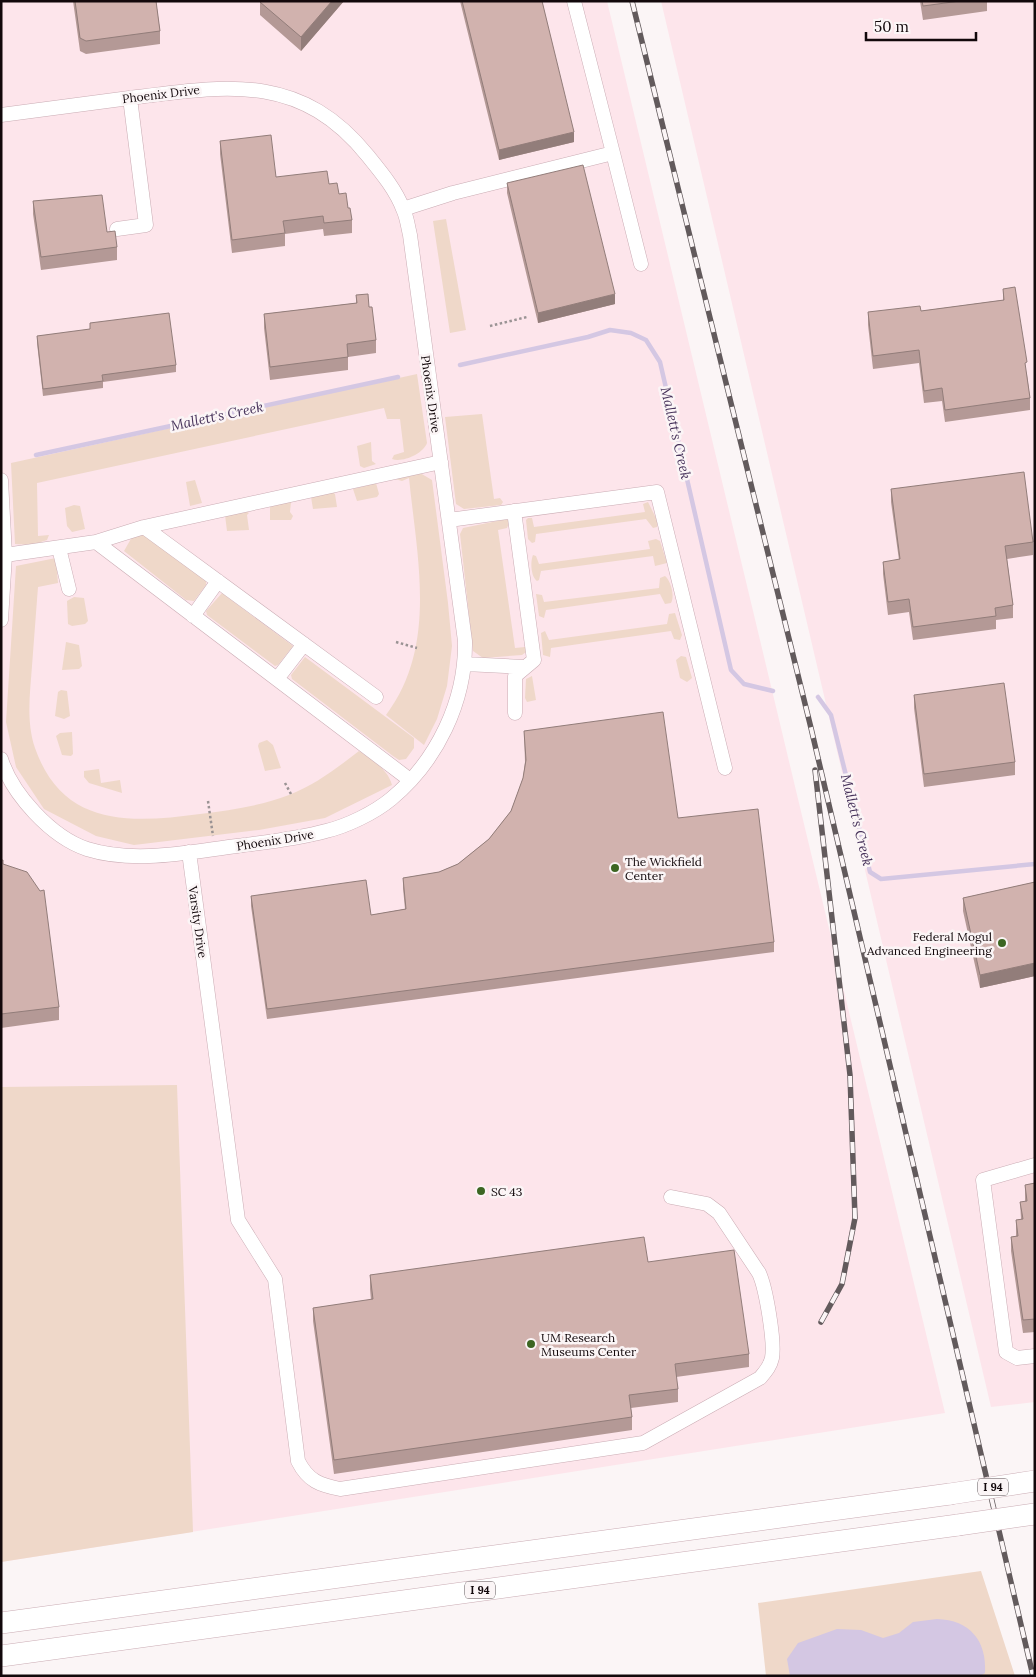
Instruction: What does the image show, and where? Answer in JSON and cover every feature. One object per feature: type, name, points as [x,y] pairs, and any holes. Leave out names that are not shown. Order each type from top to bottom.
[{"type":"highway","name":"I 94","points":[[1,1623],[1035,1481]]},
{"type":"highway","name":"I 94","points":[[1,1656],[1035,1514]]},
{"type":"street","points":[[574,1],[641,264]]},
{"type":"street","name":"Phoenix Drive","points":[[1,115],[196,89],[230,87],[255,89],[300,100],[332,120],[355,139],[381,172],[403,209],[410,235],[465,641],[465,664],[456,704],[430,756],[410,780],[390,800],[358,818],[329,831],[299,838],[189,852]]},
{"type":"street","points":[[117,229],[146,225],[130,98]]},
{"type":"street","points":[[403,209],[453,193],[613,153]]},
{"type":"street","points":[[5,555],[96,542],[144,527],[440,462]]},
{"type":"street","points":[[1,480],[5,555],[1,620]]},
{"type":"street","points":[[448,520],[657,492],[725,768]]},
{"type":"street","points":[[514,512],[534,660],[515,676],[515,713]]},
{"type":"street","points":[[144,527],[376,697]]},
{"type":"street","points":[[96,542],[410,780]]},
{"type":"street","points":[[59,548],[69,589]]},
{"type":"street","points":[[193,616],[218,581]]},
{"type":"street","points":[[277,679],[304,644]]},
{"type":"street","points":[[465,664],[525,667]]},
{"type":"street","points":[[1,759],[21,798],[52,829],[87,848],[134,856],[189,852]]},
{"type":"street","name":"Varsity Drive","points":[[189,852],[238,1220],[275,1279],[298,1461],[304,1472],[313,1481],[340,1488],[643,1444],[760,1378],[768,1370],[773,1349],[764,1283],[719,1213],[702,1202],[670,1197]]},
{"type":"street","points":[[1035,1165],[983,1180],[1006,1352],[1017,1358],[1035,1356]]},
{"type":"path","points":[[490,326],[527,317]]},
{"type":"path","points":[[396,642],[416,648]]},
{"type":"path","points":[[285,782],[291,794]]},
{"type":"path","points":[[208,801],[213,836]]},
{"type":"shaded area","points":[[1,1],[607,1],[945,1413],[1,1562]]},
{"type":"shaded area","points":[[661,1],[1035,1],[1035,1402],[991,1407]]},
{"type":"shaded area","points":[[446,219],[466,330],[450,333],[433,221]]},
{"type":"shaded area","points":[[417,374],[427,443],[421,451],[412,457],[401,460],[392,459],[394,455],[404,452],[400,419],[387,419],[384,408],[37,483],[38,536],[49,535],[47,540],[32,545],[15,544],[11,463]]},
{"type":"shaded area","points":[[482,414],[494,499],[500,498],[503,502],[501,505],[464,509],[456,504],[445,417]]},
{"type":"shaded area","points":[[371,442],[372,461],[376,464],[364,468],[360,466],[357,446]]},
{"type":"shaded area","points":[[420,473],[432,480],[452,646],[447,686],[437,719],[424,745],[386,715],[402,688],[413,660],[418,631],[420,601],[419,570],[409,478],[402,481],[395,479]]},
{"type":"shaded area","points":[[195,480],[202,503],[190,506],[186,482]]},
{"type":"shaded area","points":[[376,483],[379,494],[377,497],[357,501],[353,489]]},
{"type":"shaded area","points":[[332,491],[335,494],[337,507],[313,509],[311,497]]},
{"type":"shaded area","points":[[291,502],[290,512],[293,516],[291,520],[270,520],[270,505]]},
{"type":"shaded area","points":[[648,502],[657,520],[657,527],[653,528],[646,519],[536,534],[535,542],[532,543],[528,539],[526,520],[528,518],[532,518],[534,527],[645,512],[643,504]]},
{"type":"shaded area","points":[[74,505],[80,506],[85,529],[72,532],[67,526],[65,508]]},
{"type":"shaded area","points":[[246,511],[249,513],[247,515],[249,530],[227,531],[225,515]]},
{"type":"shaded area","points":[[507,519],[510,521],[507,528],[498,530],[515,648],[525,647],[526,652],[522,655],[483,658],[473,651],[460,534],[463,528]]},
{"type":"shaded area","points":[[144,534],[206,580],[206,585],[194,601],[186,600],[124,551],[132,537]]},
{"type":"shaded area","points":[[656,539],[660,541],[667,563],[655,566],[653,556],[541,571],[537,581],[532,573],[533,555],[536,556],[539,564],[650,549],[648,541]]},
{"type":"shaded area","points":[[56,558],[58,583],[38,587],[30,697],[30,728],[35,748],[47,774],[63,793],[82,806],[102,814],[125,818],[149,819],[245,807],[268,802],[299,791],[326,776],[359,751],[374,761],[387,774],[392,785],[325,818],[259,830],[134,845],[96,836],[44,809],[16,767],[6,722],[16,566]]},
{"type":"shaded area","points":[[665,576],[672,589],[673,597],[671,603],[665,604],[660,594],[546,610],[544,618],[539,616],[536,594],[542,595],[544,602],[659,588],[660,578]]},
{"type":"shaded area","points":[[222,593],[293,646],[278,665],[275,666],[207,615],[206,611]]},
{"type":"shaded area","points":[[74,597],[84,598],[88,621],[85,624],[72,626],[68,624],[67,601]]},
{"type":"shaded area","points":[[675,613],[682,635],[680,640],[674,639],[671,631],[551,648],[550,657],[543,655],[541,633],[545,631],[549,640],[667,624],[669,614]]},
{"type":"shaded area","points":[[66,642],[79,645],[82,666],[79,669],[62,670]]},
{"type":"shaded area","points":[[681,656],[686,657],[692,678],[687,682],[680,678],[676,660]]},
{"type":"shaded area","points":[[305,657],[414,738],[414,748],[406,759],[399,760],[393,756],[292,679],[291,675]]},
{"type":"shaded area","points":[[532,676],[536,700],[527,702],[525,698],[526,679]]},
{"type":"shaded area","points":[[61,690],[67,691],[70,716],[64,719],[55,716],[58,692]]},
{"type":"shaded area","points":[[72,732],[73,754],[71,756],[62,755],[56,736],[60,733]]},
{"type":"shaded area","points":[[267,740],[273,745],[281,768],[265,771],[258,746],[259,743]]},
{"type":"shaded area","points":[[99,769],[101,783],[120,780],[122,793],[89,783],[84,777],[84,771]]},
{"type":"shaded area","points":[[177,1085],[193,1532],[1,1562],[1,1087]]},
{"type":"shaded area","points":[[981,1571],[1015,1676],[766,1676],[758,1603]]},
{"type":"shaded area","points":[[937,1619],[959,1623],[974,1634],[983,1651],[985,1673],[980,1676],[790,1676],[787,1659],[798,1643],[837,1629],[861,1630],[883,1638],[899,1633],[913,1622]]},
{"type":"building","points":[[75,1],[156,1],[160,31],[86,41],[80,38]]},
{"type":"building","points":[[261,1],[332,1],[301,37]]},
{"type":"building","points":[[462,1],[542,1],[574,132],[499,150]]},
{"type":"building","points":[[922,1],[960,1],[923,6]]},
{"type":"building","points":[[271,135],[276,177],[327,171],[329,184],[337,183],[339,194],[346,193],[352,220],[324,223],[323,216],[283,221],[285,233],[232,240],[220,141]]},
{"type":"building","points":[[583,165],[615,294],[538,313],[507,183]]},
{"type":"building","points":[[102,195],[107,232],[115,231],[117,247],[41,257],[33,201]]},
{"type":"building","points":[[1015,287],[1027,362],[1025,363],[1030,398],[945,410],[942,388],[924,391],[919,350],[873,356],[868,312],[920,306],[921,311],[1004,300],[1003,289]]},
{"type":"building","points":[[368,294],[369,307],[372,307],[376,340],[347,344],[348,357],[270,367],[264,314],[357,303],[356,295]]},
{"type":"building","points":[[169,313],[176,365],[102,375],[103,381],[43,389],[37,336],[90,329],[90,323]]},
{"type":"building","points":[[1024,472],[1033,542],[1005,546],[1013,605],[995,608],[996,616],[913,627],[909,599],[888,602],[883,562],[900,559],[891,489]]},
{"type":"building","points":[[1004,683],[1015,762],[924,774],[914,695]]},
{"type":"building","name":"The Wickfield Center","points":[[663,712],[678,818],[758,809],[774,942],[267,1009],[251,896],[366,880],[371,915],[406,909],[403,878],[439,872],[458,864],[489,839],[511,811],[523,778],[526,760],[524,731]]},
{"type":"building","points":[[1,860],[3,860],[3,864],[27,872],[40,891],[44,890],[59,1007],[1,1014]]},
{"type":"building","name":"Federal Mogul Advanced Engineering","points":[[1035,882],[1035,963],[980,975],[963,898]]},
{"type":"building","points":[[1035,1183],[1035,1319],[1023,1320],[1011,1237],[1018,1236],[1016,1220],[1023,1219],[1020,1202],[1027,1201],[1025,1185]]},
{"type":"building","name":"UM Research Museums Center","points":[[644,1237],[648,1262],[734,1250],[749,1354],[675,1364],[678,1389],[629,1395],[632,1417],[334,1460],[313,1308],[373,1299],[370,1275]]},
{"type":"waterway","name":"Mallett's Creek","points":[[460,365],[588,337],[610,330],[631,333],[646,340],[660,362],[731,670],[744,684],[773,691]]},
{"type":"waterway","name":"Mallett's Creek","points":[[36,455],[398,377]]},
{"type":"waterway","name":"Mallett's Creek","points":[[818,697],[831,715],[870,872],[881,879],[1035,864]]},
{"type":"railway","points":[[632,1],[811,728],[1033,1676]]},
{"type":"railway","points":[[815,770],[850,1075],[855,1218],[842,1284],[821,1322]]},
{"type":"place","name":"The Wickfield Center","points":[[615,868]]},
{"type":"place","name":"Federal Mogul Advanced Engineering","points":[[1002,943]]},
{"type":"place","name":"SC 43","points":[[481,1191]]},
{"type":"place","name":"UM Research Museums Center","points":[[531,1344]]}]
